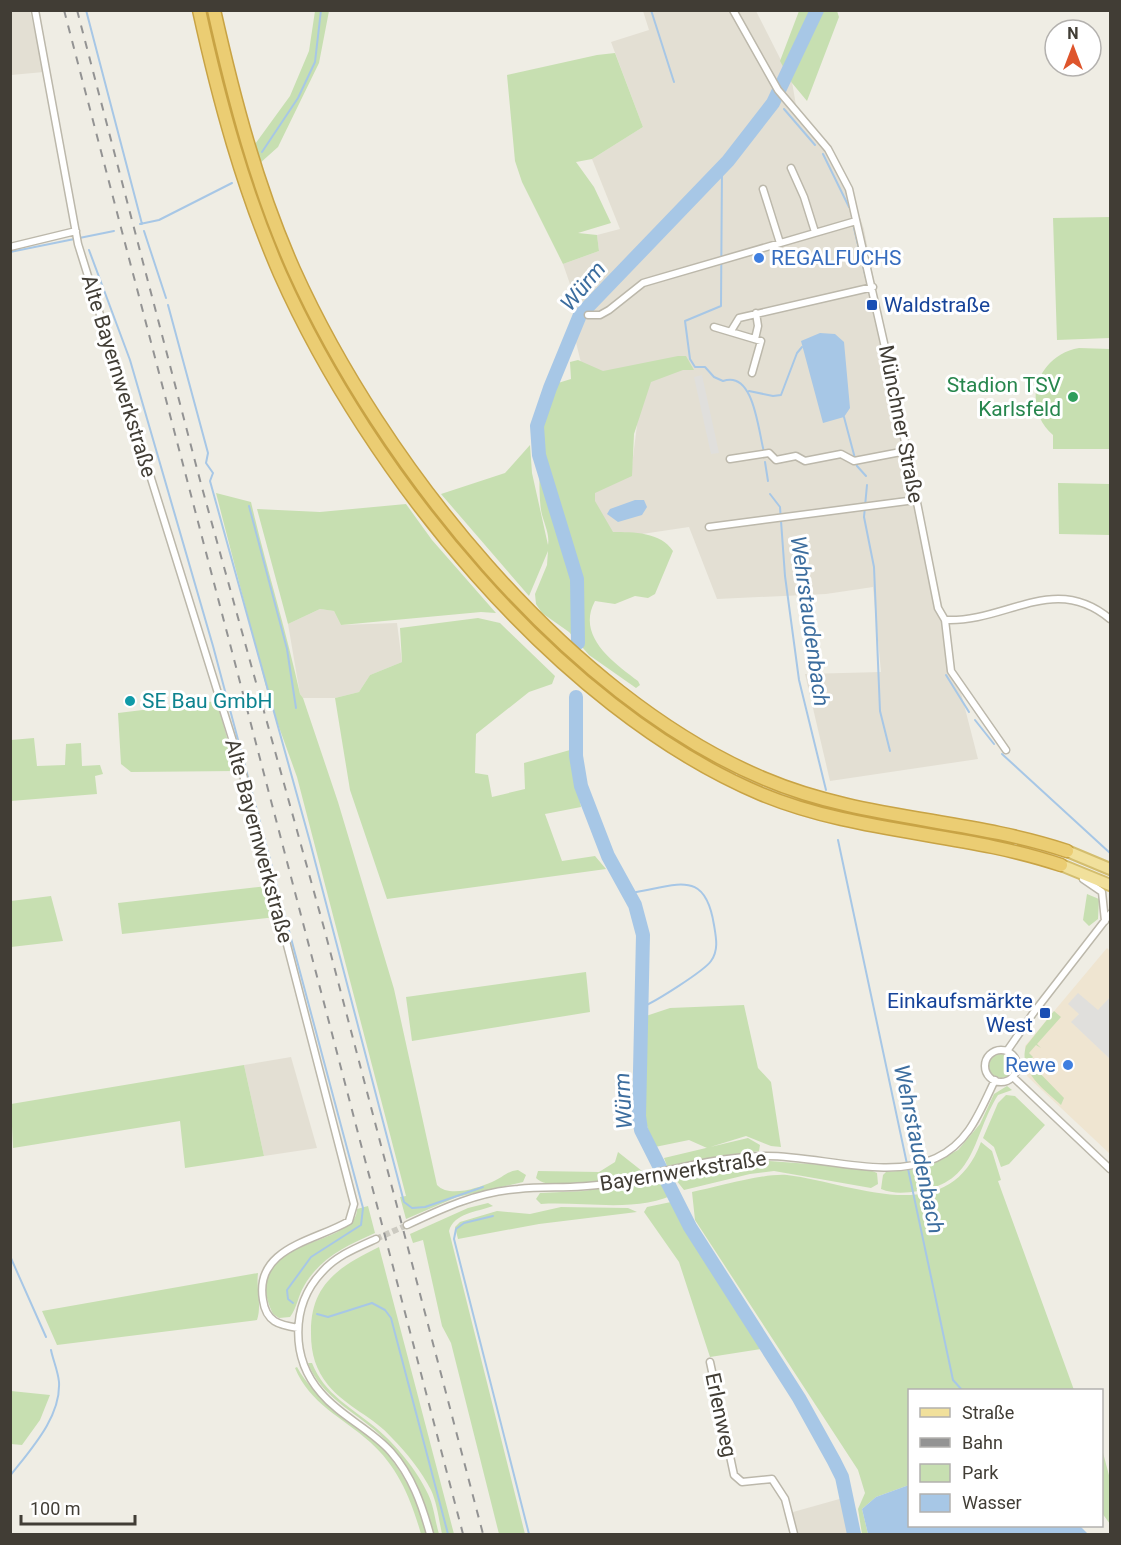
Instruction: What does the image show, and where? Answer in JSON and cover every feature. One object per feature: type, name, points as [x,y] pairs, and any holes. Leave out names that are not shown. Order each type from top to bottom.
[{"type":"highway","points":[[200,10],[220,104],[248,194],[281,275],[326,364],[378,449],[433,524],[545,646],[614,704],[663,740],[715,772],[758,792],[803,809],[843,820],[1017,852],[1061,865]]},
{"type":"highway","points":[[214,10],[234,100],[262,190],[294,270],[339,357],[383,430],[430,496],[482,559],[539,618],[612,683],[671,728],[721,758],[765,779],[853,807],[995,832],[1067,851]]},
{"type":"main road","points":[[1067,851],[1110,869]]},
{"type":"main road","points":[[1061,865],[1110,885]]},
{"type":"street","name":"Alte Bayernwerkstraße","points":[[35,10],[78,244],[241,767],[354,1204],[350,1221],[279,1254],[266,1269],[262,1289],[267,1315],[274,1323],[298,1328]]},
{"type":"street","name":"Münchner Straße","points":[[733,10],[783,98],[833,157],[849,189],[873,287],[938,609],[945,620],[951,670],[1006,750]]},
{"type":"street","points":[[791,168],[804,197],[815,232]]},
{"type":"street","points":[[763,189],[780,243]]},
{"type":"street","points":[[588,315],[600,315],[609,310],[642,283],[856,221]]},
{"type":"street","points":[[10,247],[76,233]]},
{"type":"street","points":[[731,332],[739,318],[873,287]]},
{"type":"street","points":[[755,339],[758,326],[756,313]]},
{"type":"street","points":[[714,327],[761,341],[752,373]]},
{"type":"street","points":[[730,459],[769,453],[776,460],[796,456],[805,461],[841,454],[856,460],[906,451]]},
{"type":"street","points":[[709,527],[915,500]]},
{"type":"street","points":[[945,620],[970,618],[1048,599],[1067,598],[1084,601],[1110,619]]},
{"type":"street","points":[[1074,870],[1102,892],[1105,921]]},
{"type":"street","points":[[1007,1051],[1034,1012],[1110,914]]},
{"type":"street","points":[[997,1050],[1007,1051],[1017,1064],[1013,1077],[1006,1081],[995,1080],[985,1070],[986,1060],[997,1050]]},
{"type":"street","points":[[1013,1077],[1110,1168]]},
{"type":"street","name":"Bayernwerkstraße","points":[[407,1225],[473,1197],[489,1193],[519,1188],[595,1186],[741,1157],[776,1156],[899,1167],[913,1166],[936,1159],[961,1141],[975,1123],[995,1080]]},
{"type":"street","points":[[376,1239],[344,1254],[321,1272],[303,1302],[298,1328],[300,1356],[308,1376],[327,1400],[372,1433],[392,1453],[414,1488],[430,1534]]},
{"type":"street","name":"Erlenweg","points":[[710,1362],[735,1475],[742,1482],[772,1479],[785,1499],[794,1534]]},
{"type":"shaded area","points":[[11,11],[30,11],[44,72],[11,75]]},
{"type":"shaded area","points":[[643,11],[756,11],[792,82],[797,111],[827,151],[850,189],[864,229],[932,580],[978,759],[830,781],[805,674],[881,672],[873,587],[826,594],[717,599],[689,527],[568,545],[557,493],[631,474],[643,376],[584,375],[572,326],[577,304],[563,264],[599,251],[597,235],[620,229],[592,159],[643,127],[611,42],[649,30]]},
{"type":"shaded area","points":[[702,375],[719,453],[711,454],[694,377]]},
{"type":"shaded area","points":[[320,609],[334,611],[341,625],[397,623],[402,662],[370,675],[359,692],[335,698],[303,698],[300,694],[288,624]]},
{"type":"shaded area","points":[[1107,948],[1110,951],[1110,997],[1098,1011],[1079,1014],[1072,1022],[1110,1059],[1110,1154],[1027,1076],[1025,1046]]},
{"type":"shaded area","points":[[1078,993],[1098,1010],[1110,997],[1110,1059],[1071,1022],[1079,1014],[1068,1004]]},
{"type":"shaded area","points":[[291,1057],[317,1148],[264,1156],[244,1065]]},
{"type":"shaded area","points":[[843,1498],[851,1534],[791,1534],[786,1514]]},
{"type":"green space","points":[[315,11],[329,11],[319,63],[278,147],[259,164],[253,147],[290,96],[309,51]]},
{"type":"green space","points":[[799,11],[837,11],[839,17],[807,101],[792,83],[780,61]]},
{"type":"green space","points":[[615,53],[643,127],[592,159],[576,162],[594,187],[611,223],[578,233],[597,235],[599,251],[563,264],[522,182],[515,161],[507,75]]},
{"type":"green space","points":[[1110,217],[1110,338],[1057,340],[1053,218]]},
{"type":"green space","name":"Stadion TSV Karlsfeld","points":[[1079,348],[1110,349],[1110,449],[1053,449],[1053,435],[1043,423],[1037,410],[1038,383],[1044,371],[1053,360]]},
{"type":"green space","points":[[686,356],[694,370],[683,370],[651,382],[634,434],[632,476],[595,493],[595,501],[613,532],[646,534],[661,540],[673,551],[655,594],[648,598],[635,596],[615,604],[595,601],[590,614],[590,626],[600,647],[608,657],[638,681],[640,685],[636,688],[589,655],[569,632],[542,613],[536,604],[535,594],[547,565],[548,551],[529,596],[441,494],[505,473],[530,445],[532,473],[548,545],[540,497],[541,444],[552,394],[558,383],[571,379],[570,362],[578,360],[603,371]]},
{"type":"green space","points":[[1058,483],[1110,484],[1110,535],[1059,534]]},
{"type":"green space","points":[[216,493],[251,502],[300,694],[338,802],[394,989],[437,1185],[449,1191],[464,1191],[518,1170],[526,1175],[523,1182],[457,1197],[406,1219],[400,1197],[406,1196],[297,777],[270,702]]},
{"type":"green space","points":[[406,504],[432,540],[496,613],[481,612],[341,625],[334,611],[320,609],[288,624],[257,509],[320,512]]},
{"type":"green space","points":[[478,618],[500,623],[555,676],[552,684],[529,692],[476,734],[475,773],[488,775],[492,797],[525,789],[524,763],[570,750],[581,807],[545,814],[562,861],[595,856],[606,869],[387,899],[350,790],[335,698],[359,692],[370,675],[402,662],[400,628]]},
{"type":"green space","points":[[217,701],[236,771],[131,772],[121,764],[118,713]]},
{"type":"green space","points":[[34,738],[37,766],[65,765],[66,744],[81,743],[82,766],[100,765],[103,774],[95,776],[97,794],[11,801],[11,740]]},
{"type":"green space","points":[[268,886],[276,917],[122,934],[118,903]]},
{"type":"green space","points":[[1087,894],[1099,899],[1098,919],[1089,926],[1083,920]]},
{"type":"green space","points":[[51,896],[63,941],[11,947],[11,901]]},
{"type":"green space","points":[[586,972],[590,1012],[412,1041],[406,997]]},
{"type":"green space","points":[[744,1005],[758,1068],[771,1082],[781,1147],[771,1146],[746,1136],[707,1148],[689,1140],[655,1147],[649,1132],[643,1100],[646,1016],[670,1008]]},
{"type":"green space","points":[[1054,1011],[1061,1017],[1037,1044],[1041,1048],[1036,1045],[1029,1053],[1033,1057],[1029,1062],[1064,1098],[1061,1105],[1034,1079],[1026,1064],[1025,1055],[1026,1046]]},
{"type":"green space","points":[[1001,1054],[1006,1055],[1012,1061],[1012,1071],[1006,1077],[1001,1078],[996,1077],[990,1071],[989,1066],[990,1061],[996,1055]]},
{"type":"green space","points":[[244,1065],[264,1156],[185,1168],[180,1121],[13,1148],[11,1104]]},
{"type":"green space","points":[[1007,1086],[1012,1090],[998,1095],[970,1155],[952,1178],[937,1186],[913,1192],[904,1193],[881,1189],[883,1175],[886,1172],[921,1169],[958,1150],[980,1124],[994,1094]]},
{"type":"green space","points":[[1006,1095],[1015,1096],[1045,1125],[1009,1164],[1001,1167],[994,1147],[983,1138],[998,1103]]},
{"type":"green space","points":[[748,1138],[760,1145],[759,1151],[667,1166],[664,1158]]},
{"type":"green space","points":[[981,1142],[992,1151],[1001,1180],[998,1181],[1074,1389],[908,1389],[908,1485],[876,1497],[862,1509],[868,1534],[862,1534],[858,1509],[865,1493],[858,1470],[695,1220],[692,1192],[753,1178],[787,1175],[869,1192],[897,1195],[923,1194],[946,1186],[966,1169]]},
{"type":"green space","points":[[618,1152],[642,1171],[571,1185],[544,1183],[536,1178],[538,1171],[599,1172],[615,1162]]},
{"type":"green space","points":[[755,1160],[865,1168],[877,1173],[878,1184],[871,1188],[774,1171],[750,1174],[684,1190],[672,1175]]},
{"type":"green space","points":[[669,1177],[678,1192],[647,1203],[630,1205],[541,1204],[536,1199],[540,1193],[584,1191]]},
{"type":"green space","points":[[671,1202],[761,1349],[710,1357],[679,1262],[644,1212],[647,1207]]},
{"type":"green space","points":[[488,1203],[493,1206],[461,1217],[456,1220],[449,1231],[525,1534],[499,1534],[451,1343],[442,1326],[423,1240],[413,1243],[410,1234],[468,1208]]},
{"type":"green space","points":[[368,1206],[375,1233],[344,1248],[326,1260],[310,1276],[290,1317],[279,1318],[273,1314],[266,1289],[270,1270],[283,1257],[339,1231],[352,1222],[357,1209]]},
{"type":"green space","points":[[561,1207],[628,1208],[637,1212],[539,1224],[458,1239],[455,1227],[460,1222],[497,1211],[530,1214]]},
{"type":"green space","points":[[379,1247],[454,1534],[442,1534],[433,1495],[403,1450],[377,1424],[335,1393],[320,1374],[313,1355],[312,1317],[321,1290],[339,1270]]},
{"type":"green space","points":[[258,1273],[257,1320],[57,1345],[42,1311]]},
{"type":"green space","points":[[308,1363],[312,1363],[317,1374],[331,1392],[384,1435],[405,1458],[428,1494],[439,1534],[434,1534],[413,1480],[398,1456],[369,1425],[329,1394]]},
{"type":"green space","points":[[297,1367],[304,1379],[322,1398],[373,1439],[392,1460],[413,1495],[426,1534],[421,1534],[408,1496],[388,1462],[370,1442],[318,1401],[301,1380],[295,1368]]},
{"type":"green space","points":[[11,1391],[50,1395],[40,1420],[22,1445],[11,1444]]},
{"type":"green space","points":[[1103,1453],[1110,1479],[1110,1524],[1103,1514]]},
{"type":"water","points":[[820,333],[835,334],[844,342],[850,408],[844,417],[823,423],[801,341]]},
{"type":"water","points":[[635,500],[644,500],[647,507],[642,515],[618,522],[607,514],[610,509]]},
{"type":"water","points":[[908,1485],[908,1527],[1081,1527],[1088,1534],[868,1534],[862,1509],[876,1497]]},
{"type":"waterway","points":[[86,10],[142,224]]},
{"type":"waterway","points":[[262,152],[298,98],[315,62],[321,10]]},
{"type":"waterway","points":[[651,10],[674,82]]},
{"type":"waterway","name":"Würm","points":[[578,643],[577,579],[539,455],[537,426],[550,388],[580,315],[728,161],[773,103],[817,10]]},
{"type":"waterway","points":[[784,109],[815,145]]},
{"type":"waterway","points":[[823,154],[849,207]]},
{"type":"waterway","points":[[722,166],[721,306],[685,321],[690,359],[695,367],[705,367],[714,377],[742,384],[753,404],[764,452]]},
{"type":"waterway","points":[[140,224],[159,220],[232,183]]},
{"type":"waterway","points":[[854,228],[866,278]]},
{"type":"waterway","points":[[10,252],[114,231]]},
{"type":"waterway","points":[[144,231],[166,298]]},
{"type":"waterway","points":[[89,250],[130,360],[213,646],[363,1208],[361,1225],[311,1257],[287,1290],[288,1299],[293,1303]]},
{"type":"waterway","points":[[168,305],[208,453],[206,463],[213,473],[210,481],[310,842],[404,1202],[412,1208],[425,1207],[483,1187]]},
{"type":"waterway","points":[[749,391],[773,396],[781,395],[797,353],[802,347]]},
{"type":"waterway","points":[[844,417],[857,466],[866,476]]},
{"type":"waterway","name":"Wehrstaudenbach","points":[[765,462],[768,481]]},
{"type":"waterway","points":[[867,485],[864,517],[874,567],[880,711],[890,751]]},
{"type":"waterway","name":"Wehrstaudenbach","points":[[770,494],[780,507],[785,576],[799,680],[826,790]]},
{"type":"waterway","points":[[249,506],[287,649],[296,708]]},
{"type":"waterway","points":[[946,675],[969,712]]},
{"type":"waterway","name":"Würm","points":[[576,697],[576,756],[581,786],[608,856],[635,905],[643,935],[639,1116],[641,1130],[690,1227],[799,1398],[834,1461],[842,1477],[854,1534]]},
{"type":"waterway","points":[[975,720],[994,744]]},
{"type":"waterway","points":[[1002,754],[1110,853]]},
{"type":"waterway","name":"Wehrstaudenbach","points":[[838,840],[953,1380],[961,1389]]},
{"type":"waterway","points":[[630,894],[665,886],[695,887],[707,900],[716,939],[715,952],[707,966],[679,986],[642,1007]]},
{"type":"waterway","points":[[493,1216],[464,1223],[456,1229],[454,1239],[529,1534]]},
{"type":"waterway","points":[[10,1256],[46,1337]]},
{"type":"waterway","points":[[317,1314],[328,1317],[372,1303],[385,1310],[391,1318],[448,1534]]},
{"type":"waterway","points":[[10,1476],[43,1432],[55,1408],[59,1382],[51,1350]]},
{"type":"tunnel","points":[[376,1239],[407,1225]]},
{"type":"railway","points":[[64,10],[463,1534]]},
{"type":"railway","points":[[77,10],[201,484],[324,928],[483,1534]]},
{"type":"place","name":"REGALFUCHS","points":[[759,258]]},
{"type":"place","name":"Waldstraße","points":[[872,305]]},
{"type":"place","name":"Stadion TSV Karlsfeld","points":[[1073,397]]},
{"type":"place","name":"SE Bau GmbH","points":[[130,701]]},
{"type":"place","name":"Einkaufsmärkte West","points":[[1045,1013]]},
{"type":"place","name":"Rewe","points":[[1068,1065]]}]
